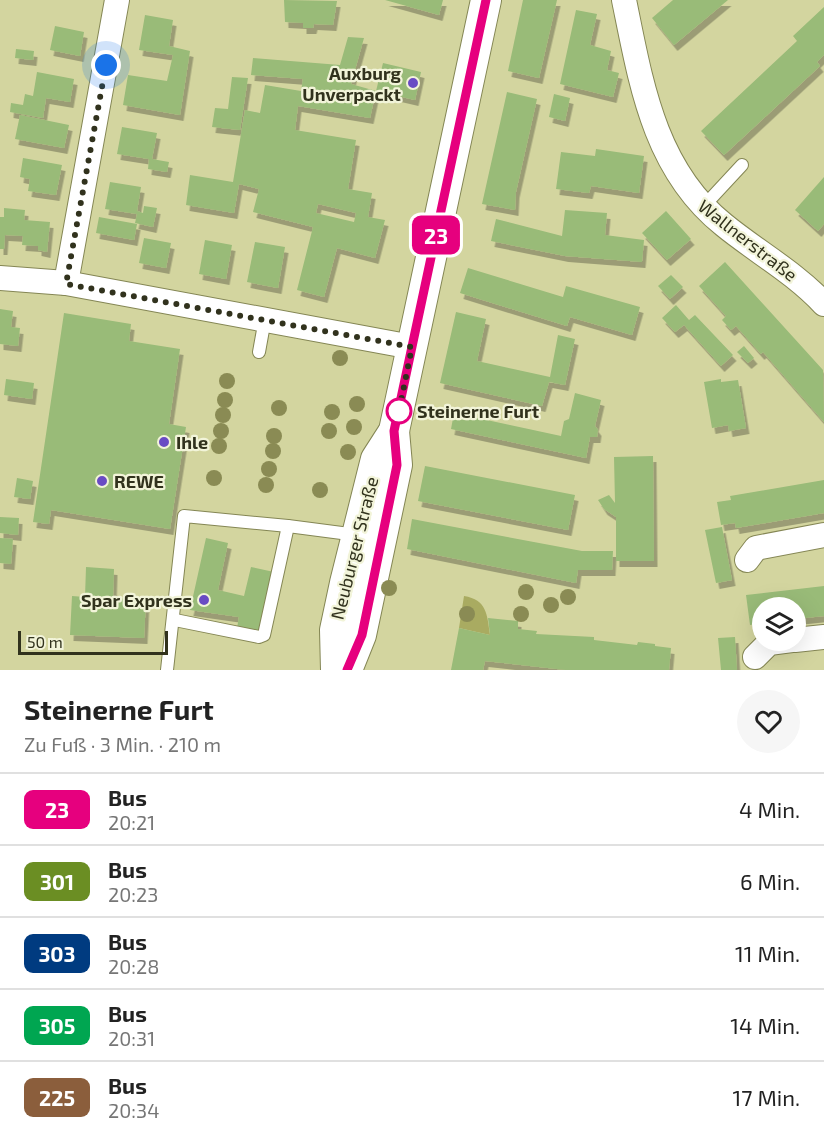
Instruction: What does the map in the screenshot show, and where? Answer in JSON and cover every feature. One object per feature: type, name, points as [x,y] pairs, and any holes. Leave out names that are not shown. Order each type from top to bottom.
[{"type":"street","points":[[66,284],[117,0]]},
{"type":"street","name":"Neuburger Straße","points":[[347,670],[362,635],[397,465],[394,431],[486,0]]},
{"type":"street","name":"Wallnerstraße","points":[[624,0],[648,109],[677,175],[703,207],[820,293]]},
{"type":"street","points":[[0,278],[66,284],[412,347]]},
{"type":"street","name":"Neuburger Straße","points":[[336,670],[335,630],[357,535],[376,459],[394,431]]},
{"type":"street","points":[[747,560],[756,548],[824,536]]},
{"type":"street","points":[[806,639],[824,637]]},
{"type":"street","points":[[755,657],[761,651]]},
{"type":"lane","points":[[703,207],[742,165]]},
{"type":"lane","points":[[259,352],[265,319]]},
{"type":"lane","points":[[167,670],[175,620],[184,516],[357,535]]},
{"type":"lane","points":[[175,620],[259,637],[264,635],[288,526]]},
{"type":"green space","points":[[464,596],[482,605],[487,614],[490,635],[459,628]]},
{"type":"building","points":[[284,0],[337,1],[333,25],[314,24],[313,28],[303,28],[303,23],[285,22]]},
{"type":"building","points":[[385,0],[443,0],[439,15]]},
{"type":"building","points":[[523,0],[557,0],[539,78],[508,71]]},
{"type":"building","points":[[673,0],[728,0],[674,45],[652,18]]},
{"type":"building","points":[[824,7],[824,55],[817,62],[820,66],[724,155],[701,131],[797,41],[793,36]]},
{"type":"building","points":[[576,10],[597,14],[590,45],[611,51],[607,70],[619,73],[613,97],[560,84]]},
{"type":"building","points":[[145,15],[173,20],[169,46],[190,51],[180,115],[123,105],[128,75],[167,81],[173,55],[139,50]]},
{"type":"building","points":[[55,26],[84,32],[80,56],[50,50]]},
{"type":"building","points":[[348,37],[364,38],[351,84],[376,91],[370,118],[298,106],[295,130],[356,140],[348,189],[372,193],[368,217],[385,220],[375,258],[337,248],[324,297],[297,290],[313,227],[253,212],[259,189],[239,184],[234,213],[186,205],[190,175],[233,182],[245,110],[260,113],[265,85],[301,91],[303,79],[251,75],[253,58],[340,65]],"holes":[[[318,204],[356,213],[354,222],[316,213]]]},
{"type":"building","points":[[16,49],[34,51],[33,60],[15,58]]},
{"type":"building","points":[[383,63],[421,72],[415,100],[376,91]]},
{"type":"building","points":[[37,72],[74,79],[70,102],[46,98],[43,118],[10,112],[11,103],[23,105],[25,94],[33,96]]},
{"type":"building","points":[[232,77],[248,78],[240,130],[212,127],[215,108],[228,109]]},
{"type":"building","points":[[507,92],[537,99],[516,192],[515,210],[482,204]]},
{"type":"building","points":[[554,94],[570,98],[565,121],[549,117]]},
{"type":"building","points":[[20,115],[69,125],[64,148],[15,139]]},
{"type":"building","points":[[122,127],[157,133],[152,159],[169,162],[167,172],[148,169],[149,159],[117,154]]},
{"type":"building","points":[[596,149],[644,156],[639,193],[591,186],[589,193],[556,189],[561,152],[595,156]]},
{"type":"building","points":[[23,158],[62,165],[56,195],[28,191],[30,179],[20,177]]},
{"type":"building","points":[[824,177],[824,224],[818,231],[795,210]]},
{"type":"building","points":[[110,182],[141,187],[137,211],[143,213],[144,206],[157,208],[153,227],[135,223],[137,214],[105,209]]},
{"type":"building","points":[[4,208],[25,210],[24,220],[50,222],[47,252],[38,250],[38,246],[22,245],[23,236],[5,235],[4,249],[0,249],[0,217],[4,217]]},
{"type":"building","points":[[565,210],[607,213],[605,235],[644,240],[642,262],[565,256],[491,241],[496,219],[562,236]]},
{"type":"building","points":[[666,211],[691,239],[667,260],[642,233]]},
{"type":"building","points":[[99,217],[137,224],[134,240],[96,233]]},
{"type":"building","points":[[144,238],[171,243],[166,268],[139,263]]},
{"type":"building","points":[[205,240],[232,245],[226,279],[199,274]]},
{"type":"building","points":[[255,242],[285,247],[278,288],[247,282]]},
{"type":"building","points":[[725,262],[823,370],[824,422],[763,352],[761,354],[736,326],[731,330],[722,320],[726,316],[699,286]]},
{"type":"building","points":[[468,268],[563,297],[566,286],[640,307],[632,335],[570,317],[567,326],[460,293]]},
{"type":"building","points":[[671,275],[683,287],[670,299],[658,286]]},
{"type":"building","points":[[676,305],[689,320],[695,315],[733,355],[721,366],[684,325],[675,332],[662,318]]},
{"type":"building","points":[[0,309],[13,311],[11,327],[20,328],[18,346],[0,344]]},
{"type":"building","points":[[456,312],[486,319],[477,361],[550,377],[558,335],[575,339],[565,385],[549,382],[542,406],[440,383]]},
{"type":"building","points":[[64,313],[131,324],[129,341],[180,349],[169,424],[186,427],[170,529],[51,510],[49,524],[33,522]]},
{"type":"building","points":[[744,346],[754,358],[748,363],[737,352]]},
{"type":"building","points":[[6,379],[34,383],[32,399],[4,395]]},
{"type":"building","points":[[721,379],[721,382],[738,380],[746,428],[729,431],[728,425],[712,428],[704,382]]},
{"type":"building","points":[[575,393],[601,400],[595,426],[598,430],[597,437],[590,437],[586,458],[451,429],[454,413],[561,436],[564,421],[569,419]]},
{"type":"building","points":[[653,456],[654,561],[616,561],[616,517],[604,509],[598,500],[609,495],[615,503],[614,457]]},
{"type":"building","points":[[425,466],[575,495],[568,530],[418,501]]},
{"type":"building","points":[[17,478],[33,481],[30,499],[14,497]]},
{"type":"building","points":[[824,480],[824,513],[736,528],[735,523],[721,525],[717,502],[731,500],[730,496]]},
{"type":"building","points":[[0,517],[19,518],[18,535],[0,533]]},
{"type":"building","points":[[412,519],[582,551],[613,551],[612,570],[578,570],[576,583],[407,549]]},
{"type":"building","points":[[722,527],[732,580],[716,583],[705,530]]},
{"type":"building","points":[[0,538],[13,539],[11,564],[0,563]]},
{"type":"building","points":[[206,538],[228,543],[218,590],[244,596],[251,567],[274,572],[261,633],[237,628],[239,617],[190,610]]},
{"type":"building","points":[[86,567],[114,569],[113,598],[146,599],[144,638],[70,635],[72,596],[85,597]]},
{"type":"building","points":[[824,586],[824,616],[806,618],[806,597],[752,597],[752,625],[750,625],[746,595]]},
{"type":"building","points":[[488,618],[518,621],[518,629],[537,631],[536,634],[594,637],[594,640],[637,645],[638,642],[671,648],[669,670],[566,670],[485,661],[483,670],[451,670],[459,628],[490,635]]},
{"type":"building","points":[[735,637],[737,670],[721,670],[718,638]]},
{"type":"bus line","name":"23","points":[[347,670],[362,635],[397,465],[394,431],[486,0]]},
{"type":"place","name":"Auxburg Unverpackt","points":[[413,83]]},
{"type":"place","name":"Steinerne Furt","points":[[399,411]]},
{"type":"place","name":"Ihle","points":[[164,442]]},
{"type":"place","name":"REWE","points":[[102,481]]},
{"type":"place","name":"Spar Express","points":[[204,600]]},
{"type":"route","points":[[106,65],[66,284],[412,347],[399,411]]}]
